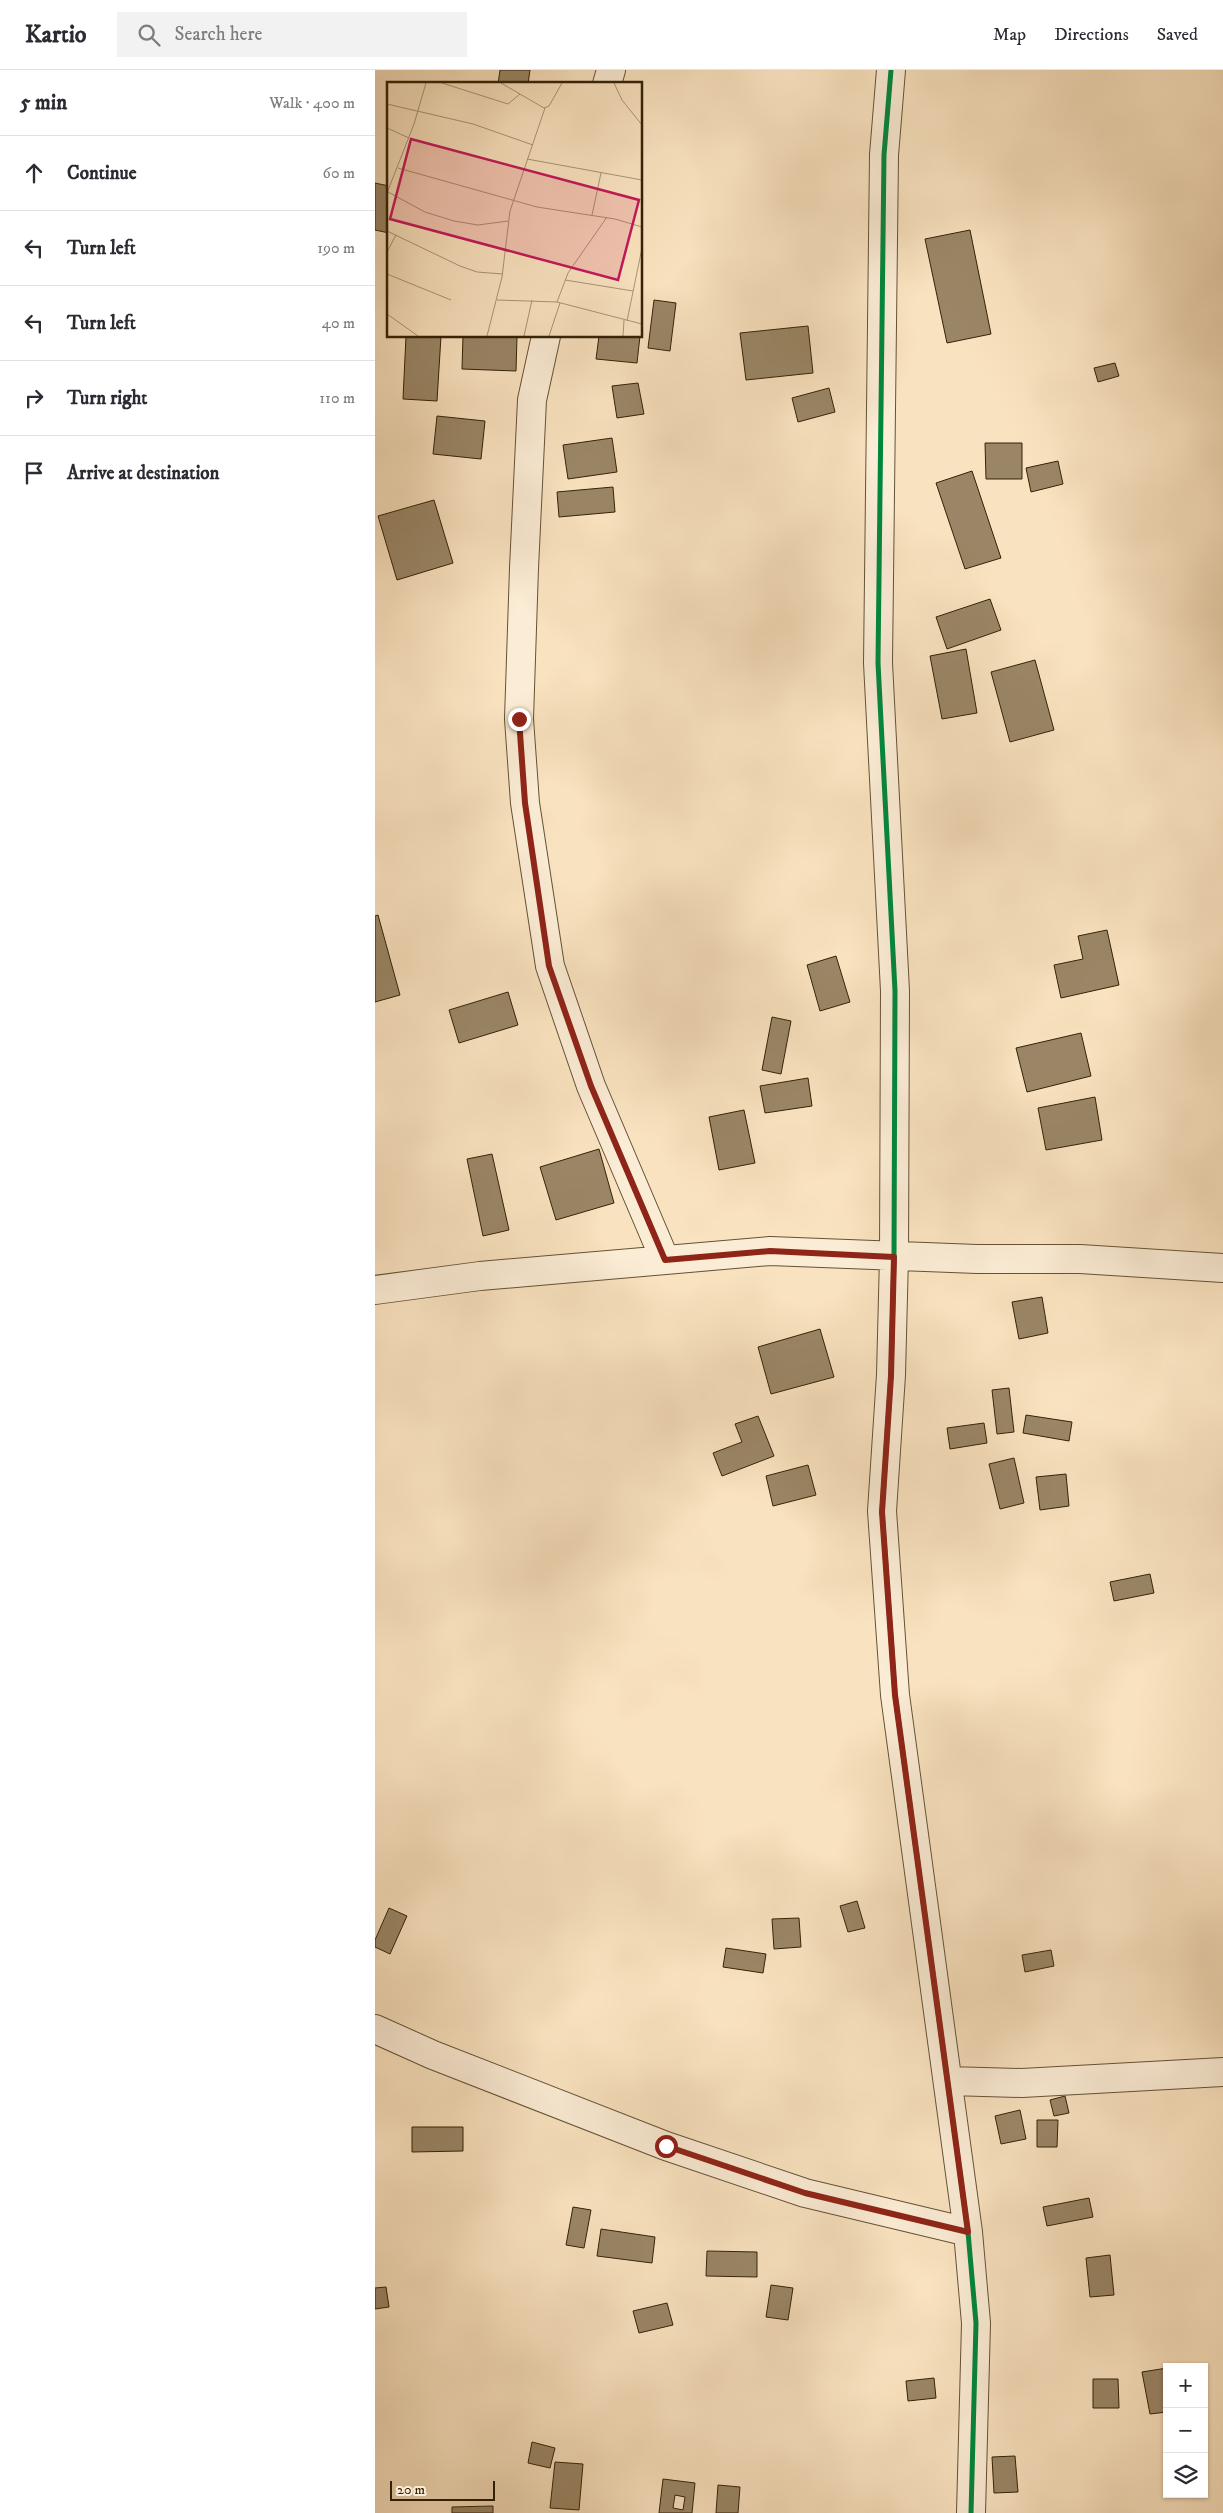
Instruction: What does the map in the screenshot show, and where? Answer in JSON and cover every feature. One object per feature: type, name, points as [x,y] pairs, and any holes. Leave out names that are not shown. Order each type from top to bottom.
[{"type":"street","points":[[891,70],[884,155],[878,663],[895,991],[894,1257],[891,1376],[882,1521],[895,1695],[968,2232],[976,2323],[971,2513]]},
{"type":"street","points":[[546,338],[532,400],[524,568],[519,719],[525,803],[549,966],[591,1086],[665,1260]]},
{"type":"street","points":[[375,1290],[480,1276],[770,1251],[894,1257],[1080,1258],[1223,1268]]},
{"type":"street","points":[[375,2029],[433,2055],[666,2146],[805,2193],[968,2232]]},
{"type":"street","points":[[949,2082],[1022,2083],[1223,2072]]},
{"type":"building","points":[[500,70],[530,70],[528,82],[498,82]]},
{"type":"building","points":[[375,183],[387,186],[387,233],[375,230]]},
{"type":"building","points":[[970,230],[991,334],[947,343],[925,239]]},
{"type":"building","points":[[654,300],[676,303],[670,351],[648,348]]},
{"type":"building","points":[[808,326],[813,373],[746,380],[740,333]]},
{"type":"building","points":[[406,338],[441,338],[437,401],[403,399]]},
{"type":"building","points":[[463,338],[517,338],[516,371],[462,369]]},
{"type":"building","points":[[599,338],[640,338],[637,363],[596,359]]},
{"type":"building","points":[[1115,363],[1119,376],[1098,382],[1094,368]]},
{"type":"building","points":[[638,383],[644,414],[617,418],[612,386]]},
{"type":"building","points":[[829,388],[835,412],[798,422],[792,398]]},
{"type":"building","points":[[437,416],[485,421],[481,459],[433,454]]},
{"type":"building","points":[[612,438],[617,472],[568,479],[563,445]]},
{"type":"building","points":[[985,443],[1022,443],[1022,479],[986,479]]},
{"type":"building","points":[[1058,461],[1063,484],[1031,492],[1026,468]]},
{"type":"building","points":[[972,471],[1001,558],[965,569],[936,483]]},
{"type":"building","points":[[613,487],[615,512],[559,517],[557,492]]},
{"type":"building","points":[[434,500],[453,563],[397,580],[378,516]]},
{"type":"building","points":[[990,599],[1001,630],[947,649],[936,617]]},
{"type":"building","points":[[966,649],[977,713],[942,719],[930,656]]},
{"type":"building","points":[[1035,660],[1054,730],[1010,742],[991,672]]},
{"type":"building","points":[[378,915],[400,995],[375,1002],[375,916]]},
{"type":"building","points":[[1107,930],[1119,985],[1061,998],[1054,965],[1083,959],[1078,936]]},
{"type":"building","points":[[836,956],[850,1002],[820,1011],[807,965]]},
{"type":"building","points":[[508,992],[518,1025],[459,1043],[449,1010]]},
{"type":"building","points":[[772,1017],[791,1021],[781,1074],[762,1070]]},
{"type":"building","points":[[1081,1033],[1091,1076],[1027,1092],[1016,1048]]},
{"type":"building","points":[[808,1078],[812,1106],[765,1113],[760,1086]]},
{"type":"building","points":[[1095,1097],[1102,1140],[1046,1150],[1038,1108]]},
{"type":"building","points":[[744,1110],[755,1163],[719,1170],[709,1117]]},
{"type":"building","points":[[599,1149],[614,1203],[556,1220],[540,1167]]},
{"type":"building","points":[[492,1154],[509,1230],[483,1236],[467,1159]]},
{"type":"building","points":[[1042,1297],[1048,1333],[1019,1339],[1012,1302]]},
{"type":"building","points":[[820,1329],[834,1377],[771,1394],[758,1347]]},
{"type":"building","points":[[1009,1388],[1014,1432],[997,1434],[992,1390]]},
{"type":"building","points":[[1026,1415],[1072,1422],[1069,1441],[1023,1433]]},
{"type":"building","points":[[758,1416],[774,1456],[722,1476],[713,1453],[742,1442],[735,1424]]},
{"type":"building","points":[[984,1423],[987,1443],[950,1449],[947,1428]]},
{"type":"building","points":[[1014,1458],[1024,1503],[1000,1509],[989,1464]]},
{"type":"building","points":[[808,1465],[816,1495],[773,1506],[766,1476]]},
{"type":"building","points":[[1066,1474],[1069,1506],[1040,1510],[1036,1477]]},
{"type":"building","points":[[1150,1574],[1154,1593],[1114,1601],[1110,1582]]},
{"type":"building","points":[[857,1901],[865,1928],[848,1932],[840,1906]]},
{"type":"building","points":[[389,1908],[407,1916],[390,1954],[375,1947],[375,1940]]},
{"type":"building","points":[[799,1918],[801,1947],[774,1949],[772,1919]]},
{"type":"building","points":[[726,1948],[766,1954],[763,1973],[723,1967]]},
{"type":"building","points":[[1051,1950],[1054,1966],[1025,1972],[1022,1955]]},
{"type":"building","points":[[1065,2096],[1069,2113],[1054,2116],[1050,2100]]},
{"type":"building","points":[[1020,2110],[1026,2139],[1001,2144],[995,2116]]},
{"type":"building","points":[[1037,2120],[1058,2120],[1057,2147],[1037,2147]]},
{"type":"building","points":[[412,2127],[463,2127],[463,2151],[412,2152]]},
{"type":"building","points":[[1089,2198],[1093,2217],[1047,2226],[1043,2207]]},
{"type":"building","points":[[573,2207],[591,2210],[584,2248],[566,2245]]},
{"type":"building","points":[[601,2229],[655,2237],[652,2263],[597,2256]]},
{"type":"building","points":[[707,2251],[757,2252],[757,2277],[706,2276]]},
{"type":"building","points":[[1110,2255],[1114,2295],[1090,2297],[1086,2258]]},
{"type":"building","points":[[771,2285],[793,2288],[788,2320],[766,2317]]},
{"type":"building","points":[[386,2287],[389,2307],[375,2309],[375,2288]]},
{"type":"building","points":[[667,2303],[673,2325],[639,2333],[633,2311]]},
{"type":"building","points":[[1163,2369],[1163,2412],[1150,2414],[1142,2372]]},
{"type":"building","points":[[934,2378],[936,2398],[908,2401],[906,2381]]},
{"type":"building","points":[[1093,2379],[1118,2379],[1119,2408],[1093,2408]]},
{"type":"building","points":[[532,2442],[555,2448],[550,2468],[528,2463]]},
{"type":"building","points":[[1015,2456],[1018,2492],[994,2493],[992,2457]]},
{"type":"building","points":[[555,2462],[583,2464],[579,2510],[550,2508]]},
{"type":"building","points":[[663,2479],[695,2483],[692,2513],[659,2513]],"holes":[[[675,2495],[685,2497],[683,2510],[673,2508]]]},
{"type":"building","points":[[718,2485],[740,2487],[738,2513],[716,2513]]},
{"type":"building","points":[[493,2506],[493,2513],[452,2513],[452,2507]]},
{"type":"cycle path","points":[[891,70],[884,155],[878,663],[895,991],[894,1257],[891,1375],[882,1511],[895,1695],[968,2232],[976,2323],[971,2513]]},
{"type":"route","points":[[519,719],[525,803],[549,966],[591,1086],[665,1260],[770,1251],[894,1257],[891,1376],[882,1512],[895,1695],[968,2232],[805,2193],[666,2146]]}]
